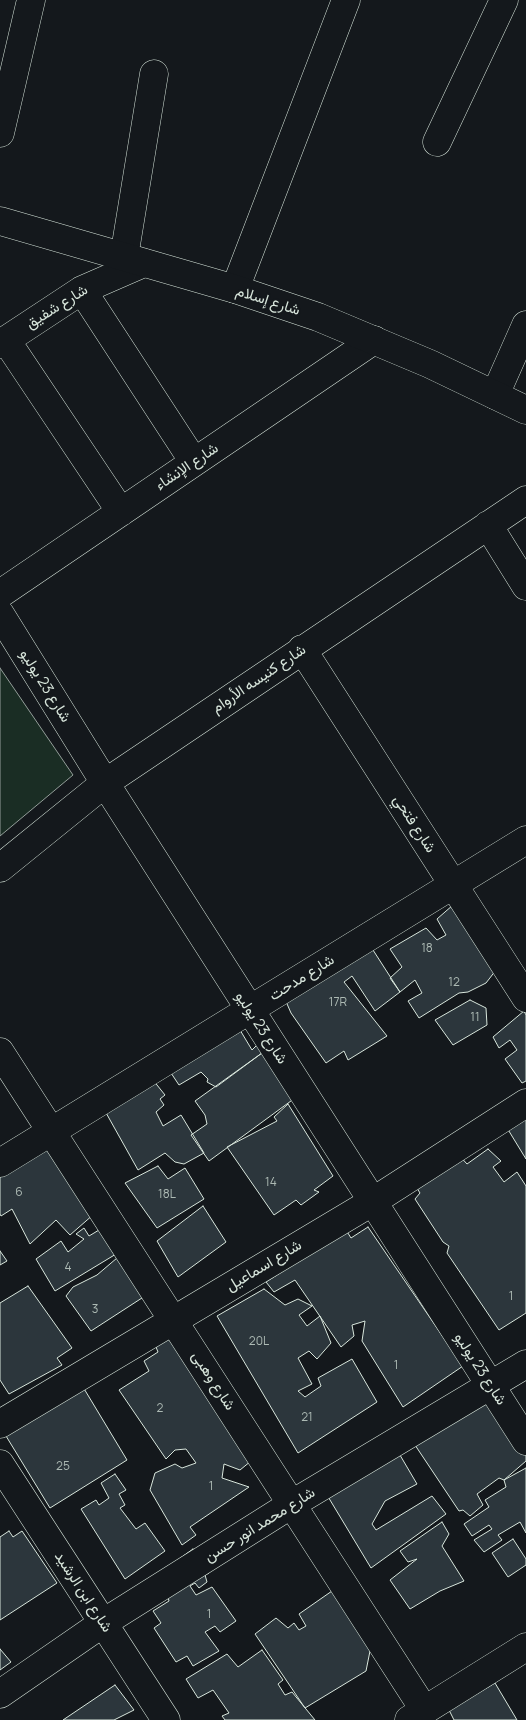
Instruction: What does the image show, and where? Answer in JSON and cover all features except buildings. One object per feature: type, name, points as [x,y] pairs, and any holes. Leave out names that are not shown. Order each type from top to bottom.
[{"type":"street","points":[[0,133],[8,58],[31,0]]},
{"type":"street","points":[[234,289],[346,0]]},
{"type":"street","points":[[437,142],[504,0]]},
{"type":"street","points":[[134,260],[154,74]]},
{"type":"street","name":"شارع إسلام","points":[[0,221],[234,289],[318,317],[374,340],[526,410]]},
{"type":"street","name":"شارع شفيق","points":[[3,342],[82,290],[134,260]]},
{"type":"street","points":[[82,290],[194,462]]},
{"type":"street","points":[[495,396],[526,325]]},
{"type":"street","name":"شارع الإنشاء","points":[[0,594],[374,340]]},
{"type":"street","points":[[3,342],[121,512]]},
{"type":"street","name":"شارع كنيسه الأروام","points":[[0,868],[105,783],[526,500]]},
{"type":"street","points":[[488,526],[526,586]]},
{"type":"street","name":"شارع 23 يوليو","points":[[0,614],[105,783],[526,1441]]},
{"type":"street","name":"شارع فتحي","points":[[302,649],[526,998]]},
{"type":"street","name":"شارع مدحت","points":[[0,1163],[526,840]]},
{"type":"street","name":"شارع وهبى","points":[[0,1052],[292,1504],[417,1715]]},
{"type":"street","name":"شارع اسماعيل","points":[[0,1424],[372,1202],[526,1103]]},
{"type":"street","name":"شارع محمد انور حسن","points":[[0,1694],[103,1623],[292,1504],[526,1364]]},
{"type":"street","name":"شارع ابن الرشيد","points":[[0,1464],[166,1720]]},
{"type":"street","points":[[417,1715],[526,1647]]},
{"type":"green space","points":[[0,668],[73,775],[0,836]]}]
